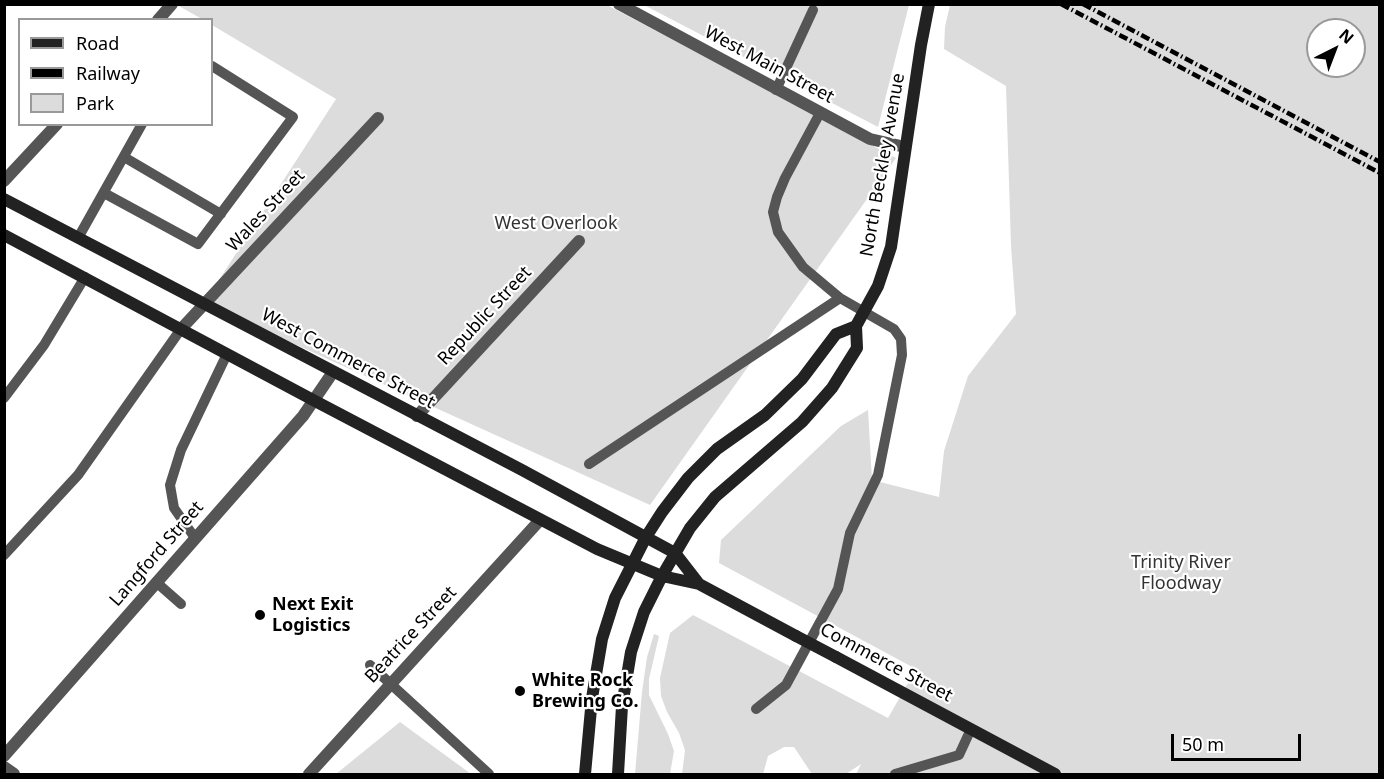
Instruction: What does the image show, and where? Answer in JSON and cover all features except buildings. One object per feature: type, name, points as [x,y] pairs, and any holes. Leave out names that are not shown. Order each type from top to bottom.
[{"type":"main road","name":"North Beckley Avenue","points":[[618,774],[622,706],[631,652],[644,612],[662,576],[690,528],[715,497],[802,422],[832,388],[857,348],[856,326],[878,286],[891,247],[929,4]]},
{"type":"main road","name":"West Commerce Street","points":[[4,199],[675,553]]},
{"type":"main road","points":[[4,235],[540,520],[631,565],[662,576]]},
{"type":"main road","name":"North Beckley Avenue","points":[[585,774],[592,698],[602,639],[615,598],[646,537],[688,478],[717,449],[765,415],[802,380],[836,334],[856,326]]},
{"type":"main road","name":"Commerce Street","points":[[675,553],[699,584]]},
{"type":"main road","name":"Commerce Street","points":[[662,576],[699,584],[1055,774]]},
{"type":"street","points":[[160,18],[172,4]]},
{"type":"street","name":"West Main Street","points":[[619,4],[870,139],[906,147]]},
{"type":"street","name":"Wales Street","points":[[180,329],[378,118]]},
{"type":"street","points":[[4,181],[55,126]]},
{"type":"street","name":"Republic Street","points":[[417,416],[579,241]]},
{"type":"street","name":"Langford Street","points":[[4,756],[315,401],[333,372]]},
{"type":"street","name":"Beatrice Street","points":[[309,774],[540,520]]},
{"type":"street","points":[[4,767],[14,774]]},
{"type":"lane","points":[[776,90],[813,10]]},
{"type":"lane","points":[[104,193],[198,244],[293,117],[213,67]]},
{"type":"lane","points":[[756,709],[786,685],[838,589],[850,533],[878,475],[902,355],[901,339],[894,329],[840,298],[803,267],[778,232],[773,212],[785,178],[820,113]]},
{"type":"lane","points":[[78,238],[141,126]]},
{"type":"lane","points":[[124,157],[221,214]]},
{"type":"lane","points":[[4,399],[44,345],[85,277]]},
{"type":"lane","points":[[589,464],[840,298]]},
{"type":"lane","points":[[4,555],[78,475],[180,329]]},
{"type":"lane","points":[[195,538],[174,508],[170,485],[181,450],[227,354]]},
{"type":"lane","points":[[156,582],[181,604]]},
{"type":"lane","points":[[370,665],[489,774]]},
{"type":"lane","points":[[895,774],[959,754],[971,729]]},
{"type":"green space","name":"West Overlook","points":[[177,5],[607,5],[896,158],[650,505],[204,303],[336,99],[213,26],[213,18],[200,18]]},
{"type":"green space","points":[[644,5],[909,5],[878,127]]},
{"type":"green space","name":"Trinity River Floodway","points":[[950,5],[1379,5],[1379,774],[856,774],[861,764],[846,774],[812,774],[794,747],[784,747],[768,756],[763,774],[682,774],[685,750],[661,696],[660,678],[670,633],[693,615],[888,718],[916,669],[719,563],[721,540],[841,426],[868,410],[872,480],[939,497],[944,451],[968,376],[1016,314],[1011,246],[1006,86],[944,49],[945,27]]},
{"type":"green space","points":[[654,634],[659,636],[649,679],[649,695],[674,751],[670,774],[635,774],[642,692],[647,657]]},
{"type":"green space","points":[[400,722],[471,774],[336,774]]},
{"type":"railway","points":[[1061,4],[1380,173]]},
{"type":"railway","points":[[1083,4],[1380,162]]},
{"type":"place","name":"Next Exit Logistics","points":[[260,615]]},
{"type":"place","name":"White Rock Brewing Co.","points":[[520,691]]}]
